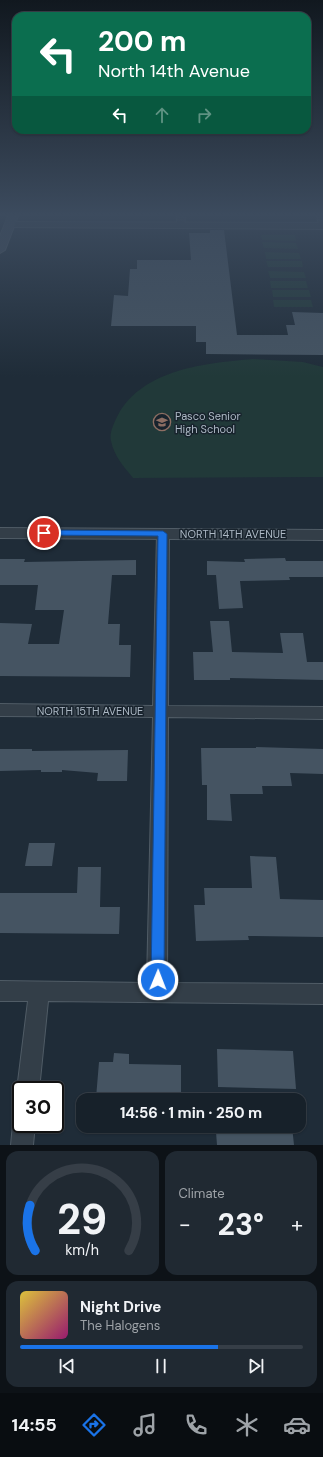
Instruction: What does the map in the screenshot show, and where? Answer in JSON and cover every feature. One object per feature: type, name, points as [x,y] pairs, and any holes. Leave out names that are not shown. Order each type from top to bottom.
[{"type":"street","name":"NORTH 14TH AVENUE","points":[[0,532],[323,535]]},
{"type":"street","points":[[157,993],[163,534]]},
{"type":"street","name":"NORTH 15TH AVENUE","points":[[0,710],[323,713]]},
{"type":"street","points":[[0,991],[323,994]]},
{"type":"street","points":[[29,1081],[39,992]]},
{"type":"street","points":[[22,1145],[23,1133]]},
{"type":"green space","points":[[268,271],[304,272],[306,278],[270,278]]},
{"type":"green space","points":[[270,281],[306,281],[308,288],[271,288]]},
{"type":"green space","points":[[272,290],[309,290],[311,297],[273,297]]},
{"type":"green space","points":[[273,300],[311,300],[313,307],[274,307]]},
{"type":"green space","points":[[253,359],[303,362],[323,367],[323,477],[133,478],[117,456],[112,446],[111,438],[112,428],[116,418],[129,400],[143,387],[159,378],[177,371],[196,366]]},
{"type":"building","points":[[130,269],[229,269],[237,335],[288,335],[286,325],[295,325],[292,312],[323,313],[323,355],[206,354],[206,342],[196,342],[196,326],[111,326],[114,295],[128,296]]},
{"type":"building","points":[[285,558],[286,561],[323,561],[323,577],[289,577],[290,580],[240,581],[243,608],[219,609],[216,575],[207,575],[207,561],[245,562],[244,559]]},
{"type":"building","points":[[0,559],[25,559],[24,562],[136,560],[136,575],[112,575],[108,624],[120,624],[119,645],[131,645],[130,677],[0,676],[0,623],[32,624],[28,644],[59,644],[64,610],[35,610],[38,585],[0,585]]},
{"type":"building","points":[[210,621],[229,621],[232,652],[283,653],[280,633],[303,633],[307,662],[323,662],[323,680],[230,678],[230,680],[194,680],[193,652],[213,652]]},
{"type":"building","points":[[256,747],[323,749],[323,774],[290,773],[292,786],[262,786],[263,794],[230,794],[232,821],[207,820],[207,785],[202,785],[201,748]]},
{"type":"building","points":[[0,749],[32,749],[32,751],[128,750],[127,781],[97,781],[98,773],[62,770],[62,772],[41,772],[41,770],[0,771]]},
{"type":"building","points":[[29,843],[55,843],[52,866],[25,866]]},
{"type":"building","points":[[250,856],[276,857],[280,899],[323,900],[323,937],[248,936],[249,940],[196,941],[194,905],[205,905],[204,888],[252,888]]},
{"type":"building","points":[[78,867],[101,867],[100,907],[120,907],[119,934],[0,933],[0,893],[77,893]]},
{"type":"building","points":[[217,1049],[293,1051],[296,1089],[218,1087]]},
{"type":"building","points":[[114,1053],[129,1054],[129,1064],[181,1065],[181,1093],[96,1093],[99,1062],[113,1062]]},
{"type":"building","points":[[216,1133],[293,1133],[294,1145],[217,1145]]},
{"type":"place","name":"Pasco Senior High School","points":[[162,422]]},
{"type":"route","points":[[44,533],[163,534],[158,980]]}]
